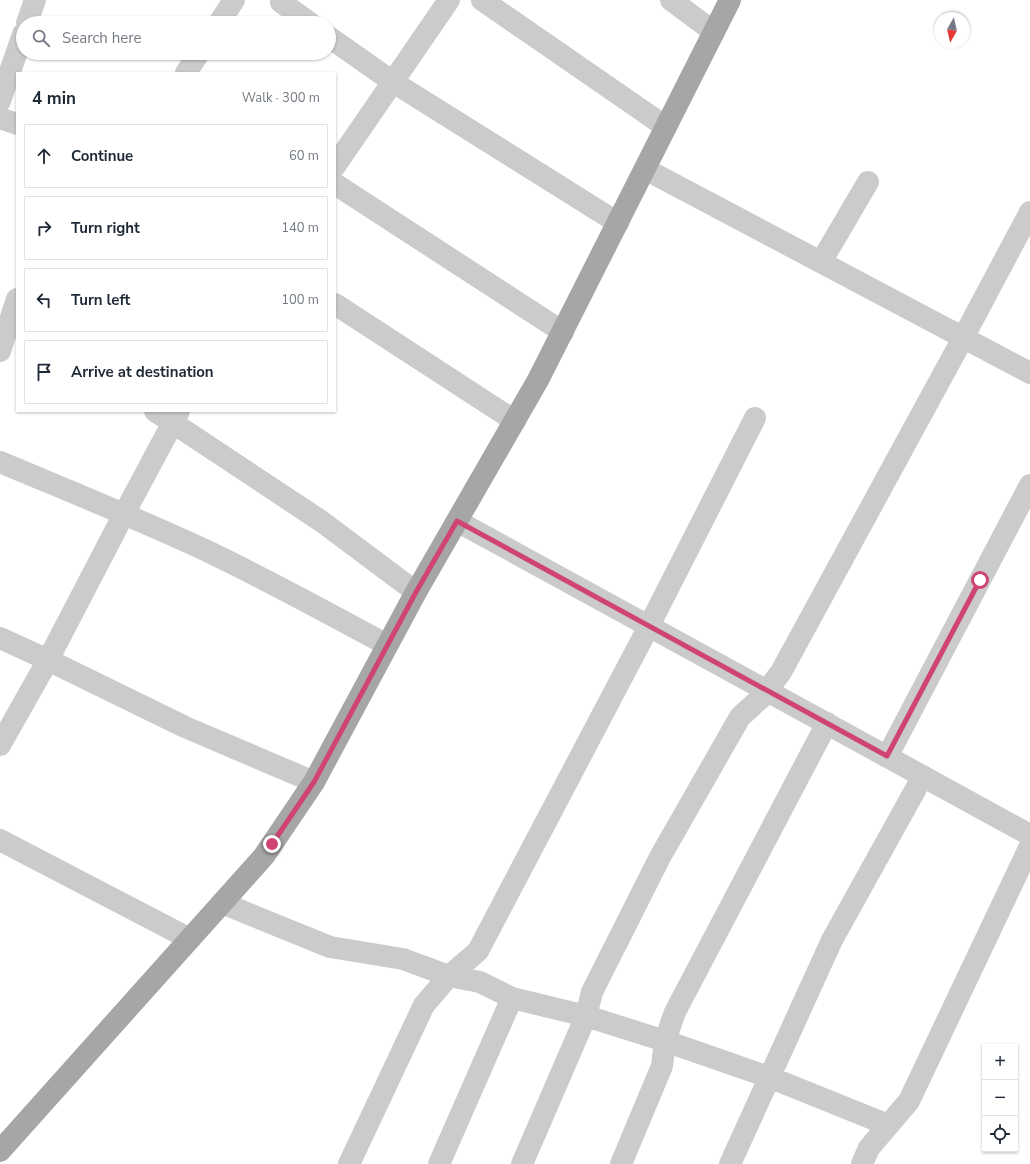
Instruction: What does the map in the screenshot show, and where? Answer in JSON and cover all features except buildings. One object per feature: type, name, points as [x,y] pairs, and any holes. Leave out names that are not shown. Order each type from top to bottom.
[{"type":"main road","points":[[0,1151],[264,856],[314,782],[416,592],[538,380],[730,0]]},
{"type":"street","points":[[29,16],[35,0]]},
{"type":"street","points":[[224,16],[234,0]]},
{"type":"street","points":[[336,165],[449,0]]},
{"type":"street","points":[[482,0],[666,127]]},
{"type":"street","points":[[671,0],[714,32]]},
{"type":"street","points":[[281,2],[300,16]]},
{"type":"street","points":[[336,42],[393,82],[618,223]]},
{"type":"street","points":[[0,101],[16,54]]},
{"type":"street","points":[[187,72],[194,60]]},
{"type":"street","points":[[0,118],[16,124]]},
{"type":"street","points":[[645,169],[1030,373]]},
{"type":"street","points":[[821,262],[868,182]]},
{"type":"street","points":[[336,185],[563,332]]},
{"type":"street","points":[[522,1164],[586,1016],[592,992],[660,857],[740,717],[762,697],[782,672],[1030,212]]},
{"type":"street","points":[[336,305],[515,421]]},
{"type":"street","points":[[0,351],[12,309]]},
{"type":"street","points":[[158,412],[176,417],[321,521],[416,592]]},
{"type":"street","points":[[0,745],[48,660],[176,417]]},
{"type":"street","points":[[349,1164],[424,1005],[449,976],[478,951],[649,626],[754,418]]},
{"type":"street","points":[[0,462],[124,514],[208,552],[280,588],[387,646]]},
{"type":"street","points":[[887,756],[1030,485]]},
{"type":"street","points":[[457,521],[1030,835]]},
{"type":"street","points":[[0,638],[185,727],[314,782]]},
{"type":"street","points":[[621,1164],[662,1066],[665,1041],[675,1012],[827,723]]},
{"type":"street","points":[[730,1164],[832,940],[923,776]]},
{"type":"street","points":[[0,840],[190,939]]},
{"type":"street","points":[[862,1164],[869,1148],[909,1101],[1030,846]]},
{"type":"street","points":[[222,903],[330,947],[403,960],[449,976],[480,982],[512,998],[586,1016],[665,1041],[769,1077],[888,1125]]},
{"type":"street","points":[[439,1164],[512,998]]},
{"type":"route","points":[[272,844],[314,782],[416,592],[457,521],[887,756],[980,580]]}]
